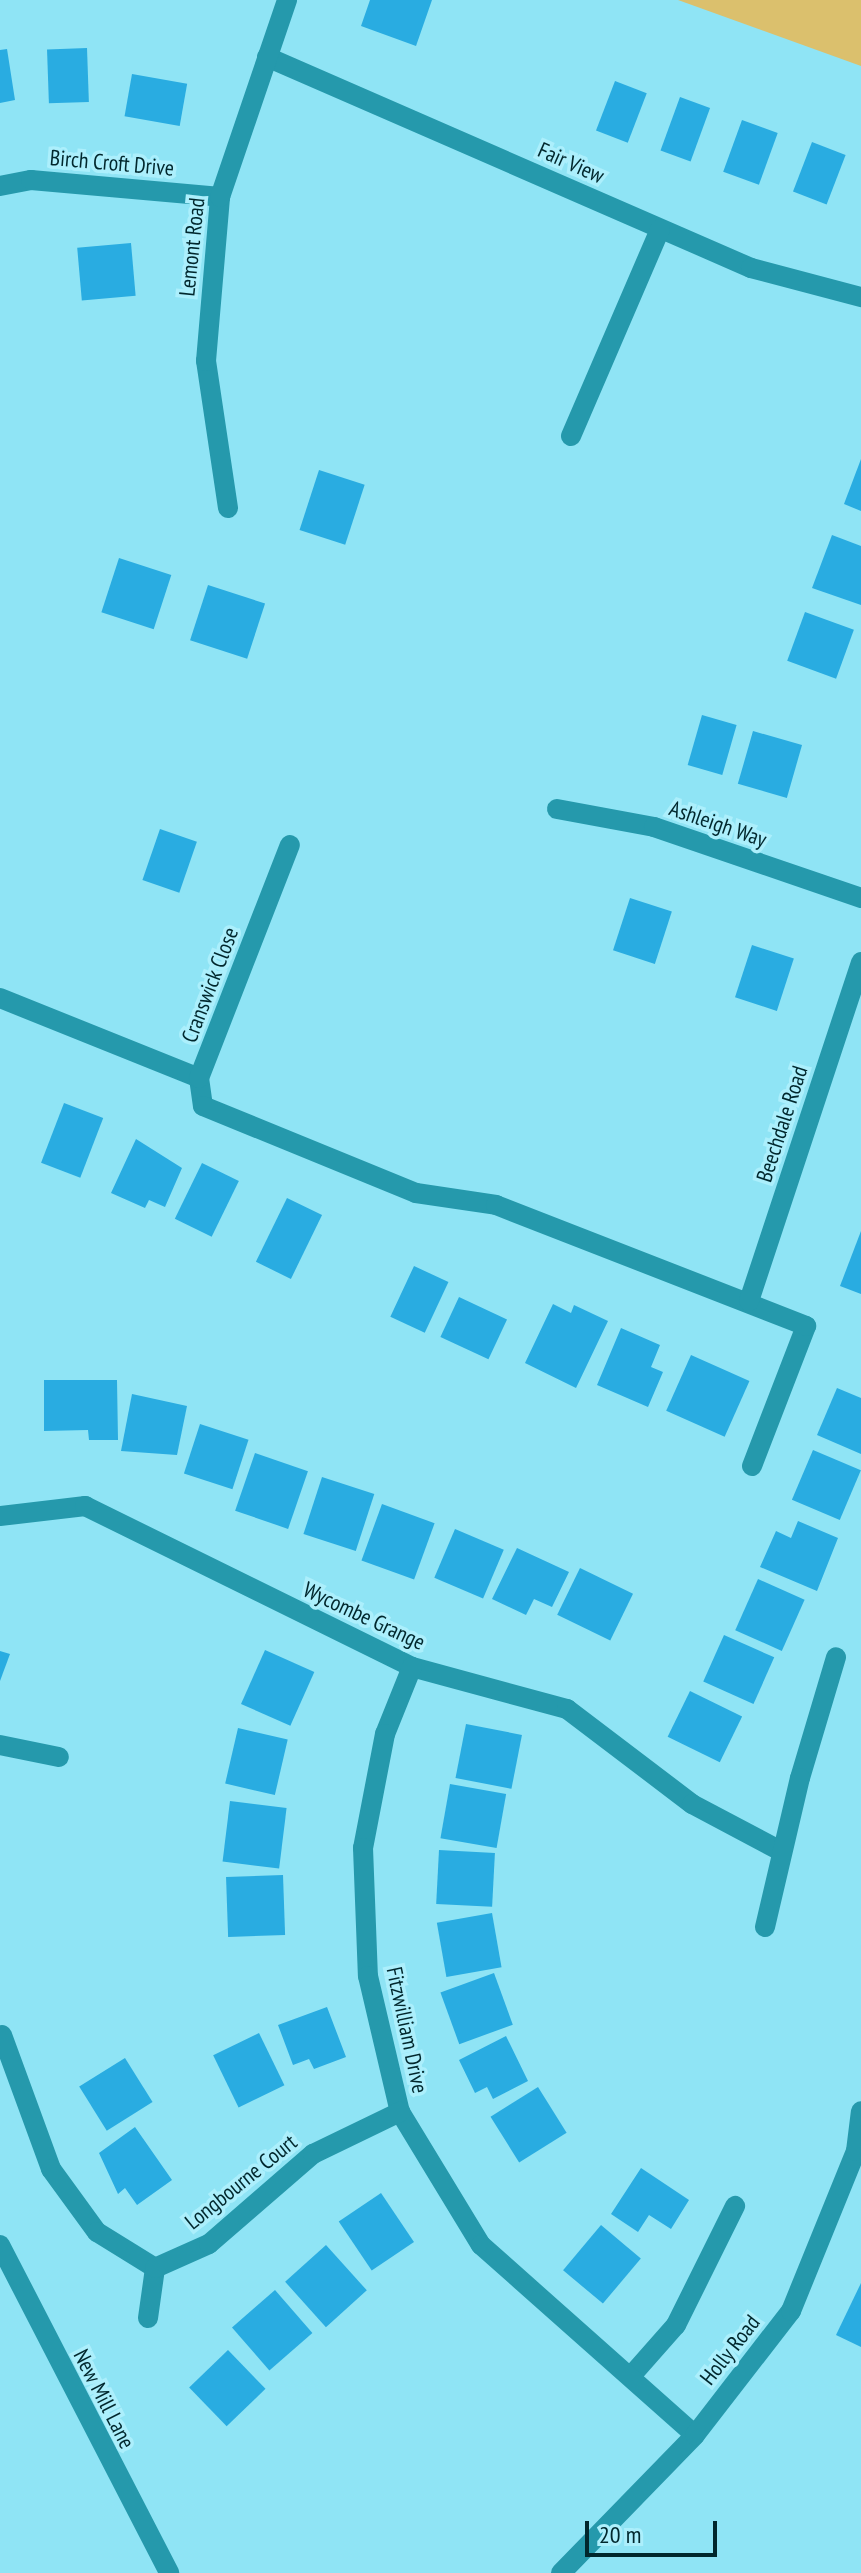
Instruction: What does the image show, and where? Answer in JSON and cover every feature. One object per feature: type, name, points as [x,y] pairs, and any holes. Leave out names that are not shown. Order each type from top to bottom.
[{"type":"street","name":"Lemont Road","points":[[228,508],[206,361],[220,197],[287,0]]},
{"type":"street","name":"Fair View","points":[[267,57],[751,268],[861,297]]},
{"type":"street","name":"Birch Croft Drive","points":[[0,186],[31,180],[220,197]]},
{"type":"street","points":[[571,436],[660,229]]},
{"type":"street","name":"Ashleigh Way","points":[[557,809],[654,827],[861,898]]},
{"type":"street","name":"Cranswick Close","points":[[0,998],[199,1078],[290,845]]},
{"type":"street","name":"Beechdale Road","points":[[749,1301],[861,962]]},
{"type":"street","points":[[199,1078],[203,1106],[416,1193],[496,1205],[749,1301],[806,1326],[752,1466]]},
{"type":"street","name":"Wycombe Grange","points":[[0,1516],[85,1506],[412,1667],[567,1709],[692,1804],[779,1850]]},
{"type":"street","points":[[765,1927],[779,1850],[836,1657]]},
{"type":"street","name":"Fitzwilliam Drive","points":[[412,1667],[385,1734],[363,1848],[368,1976],[400,2112],[481,2245],[695,2435]]},
{"type":"street","points":[[0,1745],[59,1757]]},
{"type":"street","points":[[2,2035],[51,2169],[97,2232],[155,2268],[148,2318]]},
{"type":"street","name":"Holly Road","points":[[561,2573],[695,2435],[791,2311],[856,2151],[861,2111]]},
{"type":"street","name":"Longbourne Court","points":[[155,2268],[209,2244],[313,2154],[400,2112]]},
{"type":"street","points":[[631,2376],[676,2325],[735,2206]]},
{"type":"street","name":"New Mill Lane","points":[[0,2245],[169,2573]]},
{"type":"shaded area","points":[[678,0],[861,0],[861,66]]},
{"type":"building","points":[[370,0],[432,0],[416,46],[361,26]]},
{"type":"building","points":[[87,48],[89,102],[49,103],[47,49]]},
{"type":"building","points":[[7,49],[15,100],[0,103],[0,50]]},
{"type":"building","points":[[132,74],[187,84],[180,126],[125,116]]},
{"type":"building","points":[[615,81],[647,93],[628,143],[596,130]]},
{"type":"building","points":[[680,97],[710,108],[691,162],[661,151]]},
{"type":"building","points":[[742,120],[778,133],[759,185],[723,172]]},
{"type":"building","points":[[812,142],[846,155],[827,204],[793,191]]},
{"type":"building","points":[[131,243],[136,296],[82,301],[77,248]]},
{"type":"building","points":[[861,459],[861,511],[844,504]]},
{"type":"building","points":[[319,470],[365,485],[345,545],[300,530]]},
{"type":"building","points":[[832,535],[861,546],[861,605],[812,588]]},
{"type":"building","points":[[119,558],[171,575],[154,629],[101,612]]},
{"type":"building","points":[[208,585],[265,604],[247,659],[190,640]]},
{"type":"building","points":[[805,612],[854,630],[836,679],[787,661]]},
{"type":"building","points":[[702,715],[737,725],[722,775],[688,765]]},
{"type":"building","points":[[753,731],[802,745],[787,798],[738,784]]},
{"type":"building","points":[[160,829],[197,842],[179,893],[142,880]]},
{"type":"building","points":[[630,898],[672,912],[655,964],[613,950]]},
{"type":"building","points":[[752,945],[794,959],[777,1011],[735,997]]},
{"type":"building","points":[[64,1103],[103,1118],[80,1178],[41,1163]]},
{"type":"building","points":[[136,1139],[182,1168],[165,1207],[149,1200],[145,1208],[111,1193]]},
{"type":"building","points":[[202,1163],[239,1181],[212,1237],[175,1219]]},
{"type":"building","points":[[287,1198],[322,1215],[291,1279],[256,1262]]},
{"type":"building","points":[[861,1231],[861,1294],[840,1286]]},
{"type":"building","points":[[414,1266],[448,1282],[425,1333],[390,1317]]},
{"type":"building","points":[[459,1297],[507,1319],[488,1359],[440,1337]]},
{"type":"building","points":[[553,1304],[571,1313],[574,1305],[608,1321],[576,1388],[525,1363]]},
{"type":"building","points":[[621,1328],[660,1345],[651,1367],[663,1372],[648,1407],[597,1385]]},
{"type":"building","points":[[691,1355],[749,1381],[725,1437],[666,1411]]},
{"type":"building","points":[[44,1380],[117,1380],[118,1440],[89,1440],[88,1430],[44,1431]]},
{"type":"building","points":[[837,1388],[861,1398],[861,1454],[817,1435]]},
{"type":"building","points":[[132,1394],[187,1406],[177,1455],[121,1451]]},
{"type":"building","points":[[200,1424],[249,1440],[232,1489],[184,1473]]},
{"type":"building","points":[[813,1450],[861,1470],[840,1520],[792,1500]]},
{"type":"building","points":[[255,1453],[308,1471],[288,1529],[235,1511]]},
{"type":"building","points":[[322,1477],[374,1494],[356,1551],[303,1534]]},
{"type":"building","points":[[382,1504],[435,1523],[414,1580],[361,1560]]},
{"type":"building","points":[[798,1521],[838,1538],[817,1591],[760,1567],[776,1531],[791,1538]]},
{"type":"building","points":[[455,1529],[504,1550],[483,1598],[434,1578]]},
{"type":"building","points":[[517,1548],[569,1572],[552,1607],[534,1599],[526,1615],[492,1599]]},
{"type":"building","points":[[580,1568],[633,1594],[610,1641],[557,1615]]},
{"type":"building","points":[[758,1579],[805,1600],[782,1651],[735,1630]]},
{"type":"building","points":[[724,1635],[774,1657],[754,1704],[703,1682]]},
{"type":"building","points":[[265,1650],[314,1672],[290,1726],[241,1704]]},
{"type":"building","points":[[0,1651],[10,1654],[0,1681]]},
{"type":"building","points":[[690,1691],[742,1716],[720,1762],[668,1737]]},
{"type":"building","points":[[466,1724],[522,1735],[511,1789],[456,1778]]},
{"type":"building","points":[[238,1728],[288,1739],[275,1795],[225,1784]]},
{"type":"building","points":[[450,1784],[506,1794],[497,1848],[440,1838]]},
{"type":"building","points":[[230,1801],[287,1808],[279,1868],[223,1862]]},
{"type":"building","points":[[439,1850],[495,1853],[492,1907],[436,1904]]},
{"type":"building","points":[[283,1875],[285,1935],[228,1937],[226,1877]]},
{"type":"building","points":[[492,1913],[502,1967],[446,1977],[437,1923]]},
{"type":"building","points":[[494,1973],[513,2025],[459,2044],[440,1992]]},
{"type":"building","points":[[327,2007],[346,2057],[314,2069],[309,2059],[293,2065],[278,2025]]},
{"type":"building","points":[[259,2033],[284,2085],[239,2107],[213,2055]]},
{"type":"building","points":[[506,2036],[528,2081],[493,2099],[487,2087],[475,2093],[459,2060]]},
{"type":"building","points":[[125,2058],[153,2102],[107,2131],[79,2087]]},
{"type":"building","points":[[538,2087],[567,2133],[519,2162],[491,2117]]},
{"type":"building","points":[[135,2127],[172,2180],[137,2205],[125,2188],[118,2194],[99,2153]]},
{"type":"building","points":[[641,2168],[689,2200],[671,2229],[649,2215],[638,2232],[611,2214]]},
{"type":"building","points":[[381,2193],[414,2242],[372,2270],[339,2222]]},
{"type":"building","points":[[601,2225],[641,2258],[603,2304],[563,2270]]},
{"type":"building","points":[[326,2245],[367,2290],[326,2327],[285,2282]]},
{"type":"building","points":[[861,2283],[861,2347],[836,2335]]},
{"type":"building","points":[[275,2290],[312,2333],[269,2370],[232,2327]]},
{"type":"building","points":[[228,2350],[266,2389],[227,2426],[189,2388]]}]
